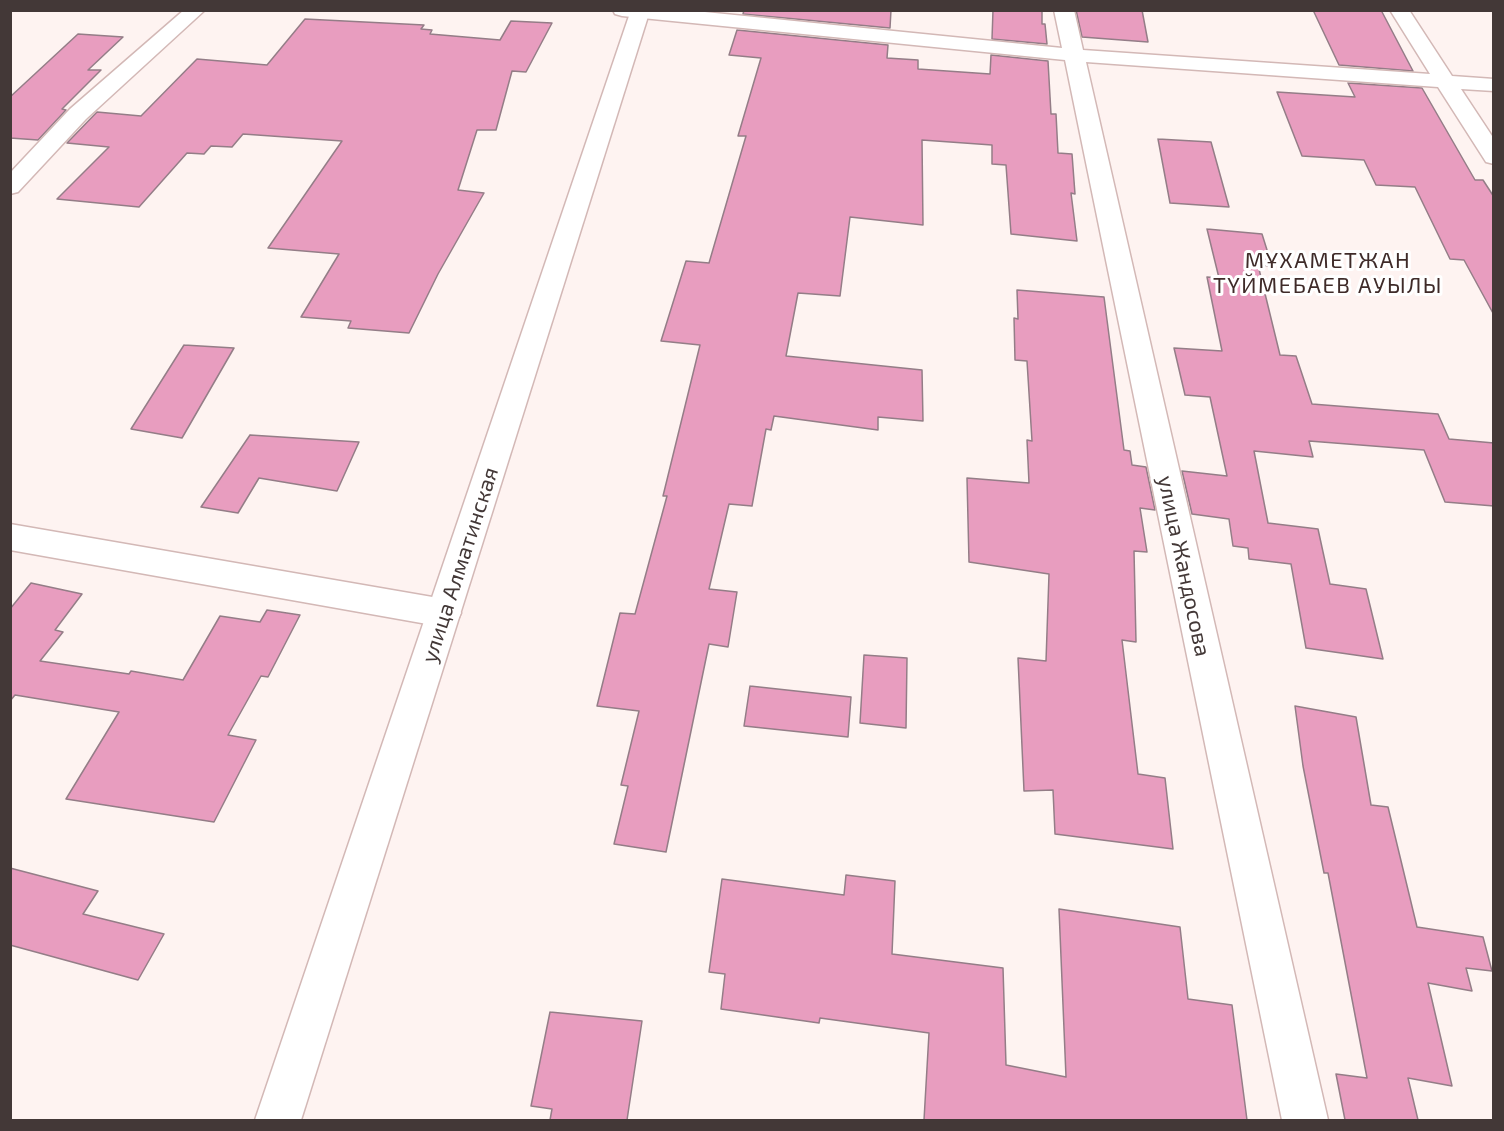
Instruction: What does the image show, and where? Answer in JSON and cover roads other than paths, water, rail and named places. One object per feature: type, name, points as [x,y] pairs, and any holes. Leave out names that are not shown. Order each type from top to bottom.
[{"type":"street","points":[[10,187],[78,114],[196,10]]},
{"type":"street","name":"улица Жандосова","points":[[1064,10],[1305,1120]]},
{"type":"street","points":[[1399,10],[1494,157]]},
{"type":"street","points":[[635,11],[1073,54],[1494,86]]},
{"type":"street","name":"улица Алматинская","points":[[279,1120],[444,613],[635,11]]},
{"type":"street","points":[[10,537],[444,613]]},
{"type":"district","name":"МҰХАМЕТЖАН ТҮЙМЕБАЕВ АУЫЛЫ","points":[[1328,274]]}]
